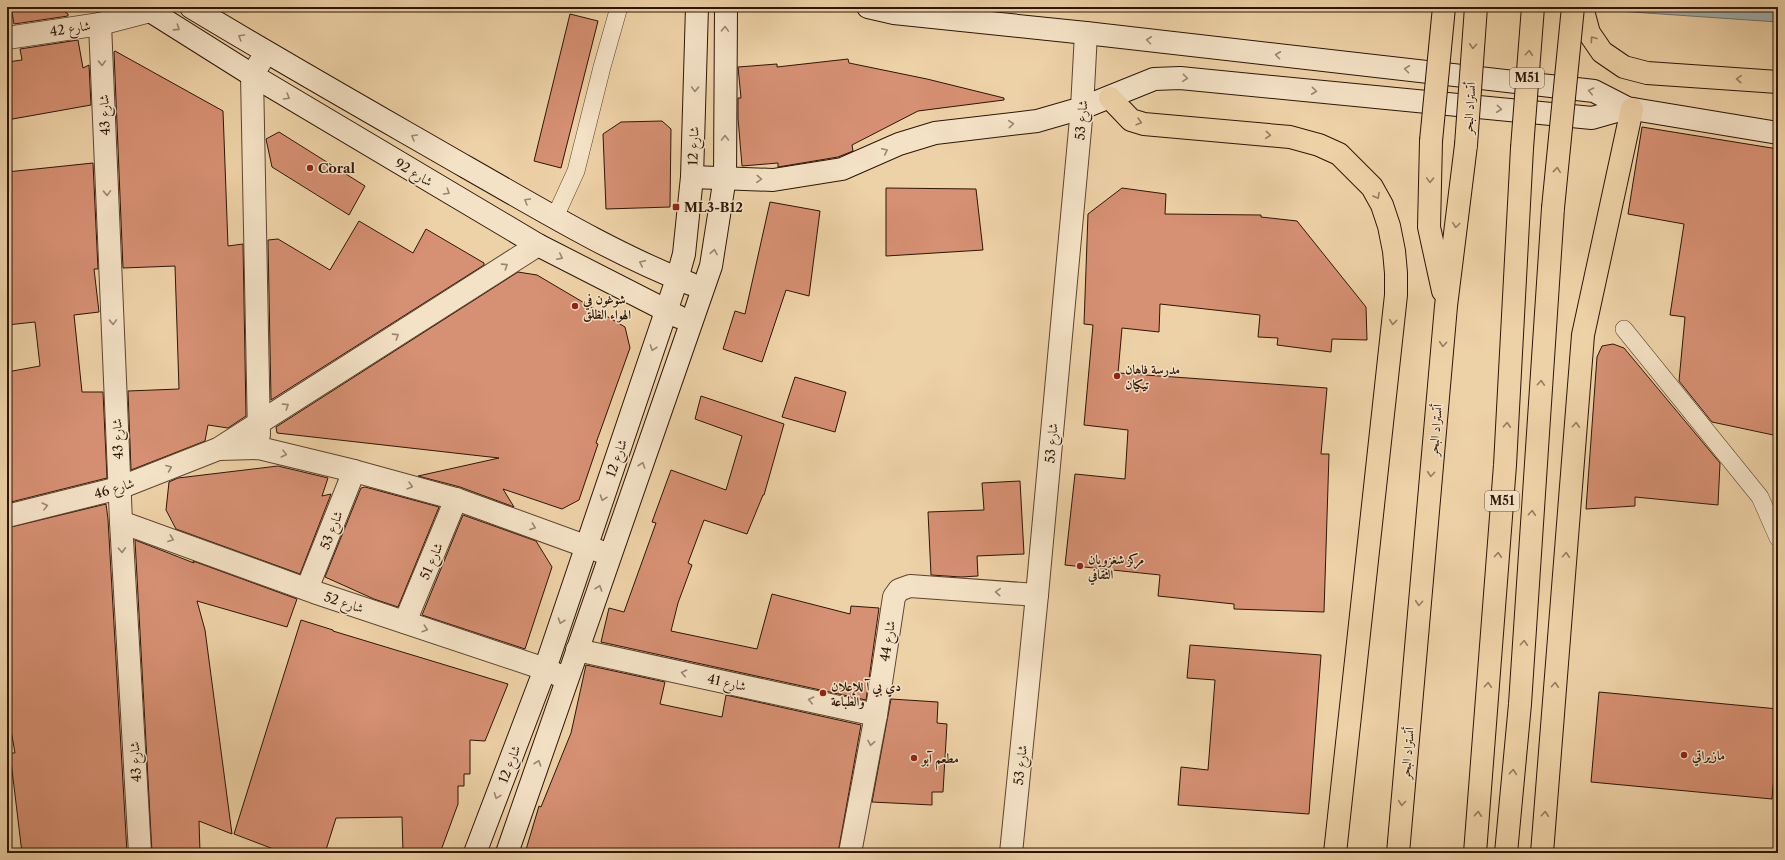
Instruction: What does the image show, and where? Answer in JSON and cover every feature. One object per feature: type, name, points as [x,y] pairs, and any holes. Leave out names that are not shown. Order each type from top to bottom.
[{"type":"highway","points":[[1444,7],[1431,141],[1429,228],[1446,306]]},
{"type":"highway","name":"أتستراد البحر","points":[[1398,853],[1446,306],[1466,145],[1476,7]]},
{"type":"highway","name":"M51","points":[[1475,853],[1505,465],[1522,148],[1533,7]]},
{"type":"highway","points":[[1506,853],[1520,696],[1553,208],[1573,7]]},
{"type":"highway","points":[[1582,7],[1589,32],[1602,52],[1624,67],[1647,73],[1778,82]]},
{"type":"highway","points":[[1110,98],[1131,120],[1144,124],[1290,138],[1326,148],[1339,154],[1372,187],[1382,205],[1389,226],[1394,251],[1396,295],[1335,853]]},
{"type":"highway","points":[[1542,853],[1583,335],[1629,108]]},
{"type":"street","points":[[191,7],[266,52],[612,249],[677,279],[704,289]]},
{"type":"street","name":"شارع 12","points":[[475,853],[545,669],[677,279],[684,254],[692,177],[697,7]]},
{"type":"street","name":"شارع 12","points":[[507,853],[711,266],[725,177],[726,7]]},
{"type":"street","points":[[868,7],[894,13],[1086,32],[1594,91],[1629,108],[1778,133]]},
{"type":"street","name":"شارع 42","points":[[7,38],[100,24],[149,8]]},
{"type":"street","name":"شارع 92","points":[[149,8],[252,76],[538,245],[666,311],[692,322]]},
{"type":"street","name":"شارع 43","points":[[100,24],[119,488],[140,853]]},
{"type":"street","name":"شارع 53","points":[[1011,853],[1037,595],[1082,108],[1086,32]]},
{"type":"street","points":[[259,448],[252,76],[266,52]]},
{"type":"street","points":[[692,177],[725,177],[773,180],[842,169],[899,144],[935,133],[1037,121],[1110,98],[1154,79],[1180,78],[1592,118],[1629,108]]},
{"type":"street","points":[[218,449],[538,245]]},
{"type":"street","points":[[218,449],[259,448],[354,471],[456,499],[610,555]]},
{"type":"street","name":"شارع 46","points":[[7,516],[119,488],[218,449]]},
{"type":"street","name":"شارع 53","points":[[308,589],[354,471]]},
{"type":"street","name":"شارع 51","points":[[405,622],[456,499]]},
{"type":"street","name":"شارع 52","points":[[121,522],[308,589],[545,669],[567,679]]},
{"type":"street","name":"شارع 44","points":[[850,853],[876,714],[894,597],[899,590],[910,586],[1037,595]]},
{"type":"street","name":"شارع 41","points":[[577,650],[876,714]]},
{"type":"lane","points":[[555,217],[576,171],[603,61],[619,7]]},
{"type":"lane","points":[[1624,329],[1760,497],[1778,538]]},
{"type":"shaded area","points":[[1559,7],[1778,7],[1778,22]]},
{"type":"building","points":[[11,7],[58,7],[68,14],[68,16],[14,24]]},
{"type":"building","points":[[570,14],[598,21],[561,168],[534,161]]},
{"type":"building","points":[[78,40],[83,68],[89,65],[91,105],[7,120],[7,62],[22,60],[20,49]]},
{"type":"building","points":[[115,51],[223,111],[228,246],[243,244],[246,416],[228,428],[208,425],[205,441],[131,470],[128,391],[179,389],[175,266],[123,268]]},
{"type":"building","points":[[848,59],[849,63],[927,79],[1004,98],[1004,100],[918,111],[852,145],[853,151],[838,157],[778,167],[778,163],[742,166],[738,118],[738,98],[741,98],[738,67],[777,64],[777,67]]},
{"type":"building","points":[[662,121],[671,129],[670,207],[606,209],[603,134],[621,122]]},
{"type":"building","points":[[1642,127],[1778,149],[1778,436],[1712,422],[1679,381],[1685,317],[1670,315],[1684,224],[1628,214]]},
{"type":"building","points":[[279,132],[365,186],[349,215],[272,167],[266,139]]},
{"type":"building","points":[[93,163],[98,269],[94,269],[99,312],[74,315],[82,392],[103,392],[107,478],[7,503],[7,372],[40,366],[35,322],[7,325],[7,172]]},
{"type":"building","points":[[886,188],[976,189],[983,250],[886,256]]},
{"type":"building","points":[[1122,188],[1166,194],[1165,214],[1261,215],[1261,217],[1297,221],[1366,307],[1367,340],[1332,339],[1331,352],[1277,345],[1278,338],[1258,337],[1260,315],[1160,304],[1159,332],[1122,328],[1118,373],[1327,388],[1321,454],[1329,454],[1324,612],[1234,609],[1234,604],[1158,596],[1160,575],[1065,565],[1075,474],[1125,479],[1128,430],[1084,425],[1093,325],[1084,324],[1088,214]]},
{"type":"building","points":[[770,202],[820,211],[809,296],[786,290],[762,362],[723,349],[735,311],[745,314]]},
{"type":"building","points":[[359,221],[413,253],[426,229],[484,263],[484,265],[271,400],[268,240],[278,239],[330,270]]},
{"type":"building","points":[[518,272],[537,275],[625,327],[630,348],[596,443],[598,444],[579,500],[562,509],[503,489],[514,507],[460,487],[418,476],[499,458],[277,433],[276,427]]},
{"type":"building","points":[[1613,344],[1624,348],[1720,463],[1718,505],[1635,497],[1635,506],[1586,509],[1597,357],[1602,346]]},
{"type":"building","points":[[795,377],[846,392],[835,432],[782,417]]},
{"type":"building","points":[[701,396],[784,424],[764,495],[747,534],[704,520],[688,563],[692,565],[678,603],[671,631],[757,649],[772,594],[850,614],[851,606],[879,608],[866,700],[601,642],[609,608],[624,612],[656,523],[652,522],[671,470],[726,490],[742,436],[695,419]]},
{"type":"building","points":[[278,466],[328,478],[322,496],[331,494],[300,574],[176,529],[166,510],[169,482],[178,478]]},
{"type":"building","points":[[1020,481],[1024,554],[977,556],[978,576],[961,577],[931,575],[928,512],[984,510],[982,483]]},
{"type":"building","points":[[365,487],[439,507],[398,607],[374,599],[325,577],[361,488]]},
{"type":"building","points":[[106,504],[127,853],[22,853],[10,753],[15,753],[7,707],[7,528]]},
{"type":"building","points":[[463,515],[536,541],[552,567],[525,649],[422,615]]},
{"type":"building","points":[[135,540],[194,563],[193,561],[297,599],[287,627],[197,601],[205,630],[232,834],[199,821],[200,853],[152,853]]},
{"type":"building","points":[[301,620],[508,684],[485,741],[470,740],[470,774],[464,774],[464,786],[458,786],[458,804],[440,853],[403,853],[402,817],[336,818],[325,853],[284,853],[234,834]]},
{"type":"building","points":[[1190,645],[1321,655],[1309,814],[1178,805],[1181,767],[1208,770],[1215,680],[1187,678]]},
{"type":"building","points":[[586,665],[665,682],[660,704],[722,717],[726,695],[861,725],[838,853],[525,853],[539,806],[541,807],[571,733]]},
{"type":"building","name":"مازيراتي","points":[[1599,692],[1778,709],[1778,729],[1772,799],[1591,782]]},
{"type":"building","name":"مطعم آبو","points":[[891,699],[938,702],[937,723],[947,724],[943,792],[932,792],[932,805],[872,802]]},
{"type":"place","name":"Coral","points":[[310,168]]},
{"type":"place","name":"ML3-B12","points":[[676,207]]},
{"type":"place","name":"شوغون في الهواء الطلق","points":[[575,306]]},
{"type":"place","name":"مدرسة فاهان تيكيان","points":[[1117,376]]},
{"type":"place","name":"مركز شغزويان الثقافي","points":[[1080,566]]},
{"type":"place","name":"دي بي آ للإعلان والطباعة","points":[[823,693]]},
{"type":"place","name":"مازيراتي","points":[[1684,755]]},
{"type":"place","name":"مطعم آبو","points":[[914,758]]}]
